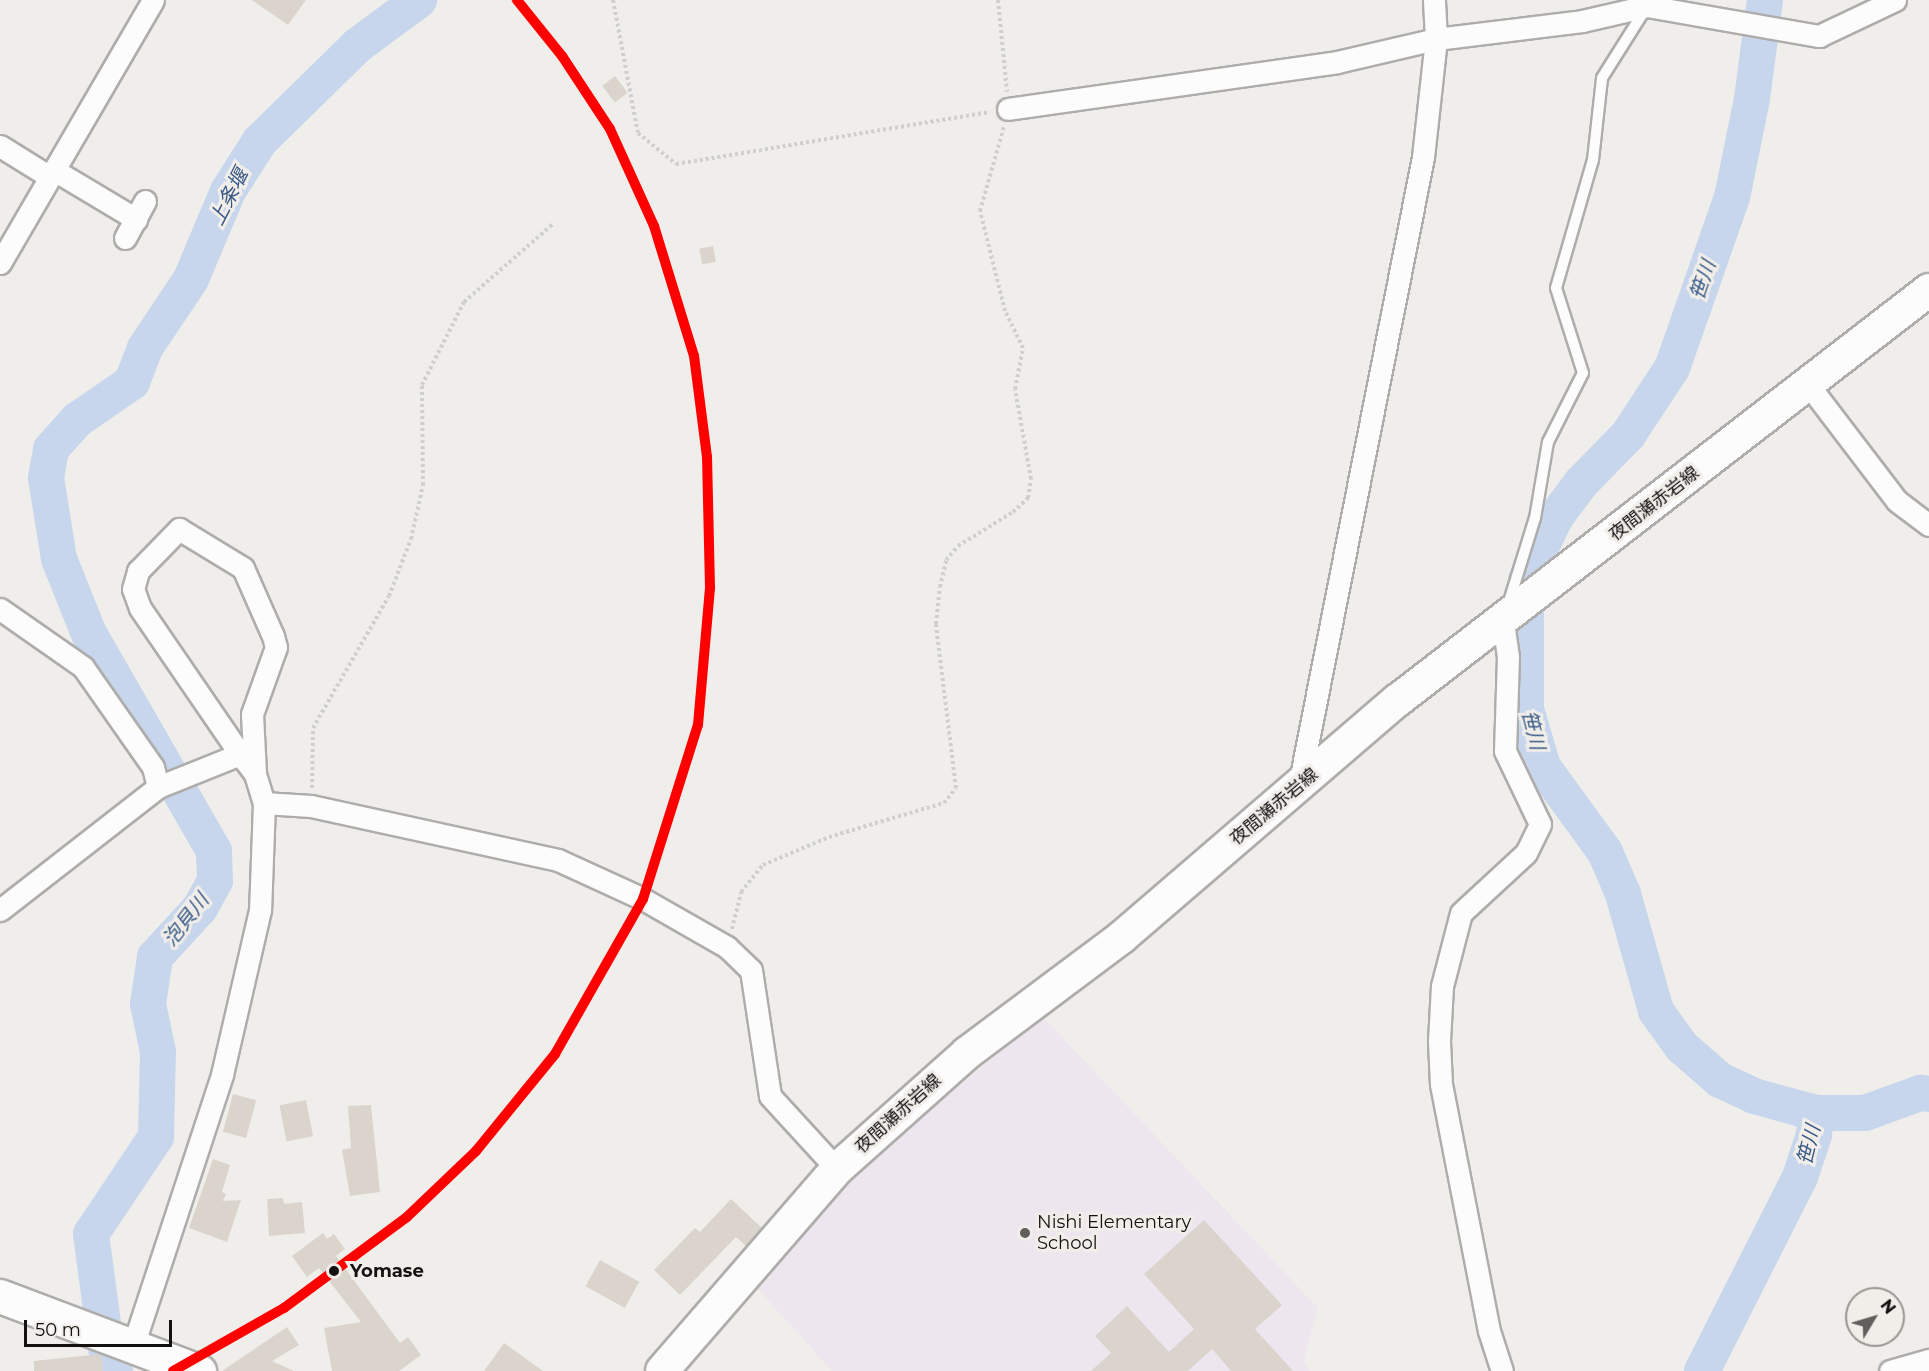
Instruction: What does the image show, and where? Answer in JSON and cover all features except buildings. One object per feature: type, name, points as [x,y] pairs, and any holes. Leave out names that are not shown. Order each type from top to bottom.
[{"type":"highway","points":[[0,1296],[199,1371]]},
{"type":"main road","name":"夜間瀬赤岩線","points":[[662,1371],[837,1169],[967,1053],[1122,937],[1398,700],[1929,290]]},
{"type":"street","points":[[0,263],[153,0]]},
{"type":"street","points":[[1299,787],[1423,157],[1436,39],[1434,0]]},
{"type":"street","points":[[1008,109],[1336,62],[1436,39],[1582,21],[1646,3],[1819,36],[1895,0]]},
{"type":"street","points":[[0,146],[52,173],[140,210],[125,238]]},
{"type":"street","points":[[1807,382],[1897,501],[1929,525]]},
{"type":"street","points":[[115,1341],[222,1075],[260,910],[264,803],[255,774],[252,714],[276,647],[243,568],[179,529],[138,571],[133,589],[140,608],[255,774]]},
{"type":"street","points":[[0,609],[83,667],[153,767],[162,786]]},
{"type":"street","points":[[1502,1371],[1489,1331],[1441,1084],[1439,1041],[1442,986],[1461,913],[1526,854],[1540,824],[1505,751],[1509,615]]},
{"type":"street","points":[[0,910],[162,786],[240,754]]},
{"type":"street","points":[[264,803],[311,807],[558,860],[644,899],[727,946],[751,970],[770,1096],[837,1169]]},
{"type":"street","points":[[1890,1371],[1929,1360]]},
{"type":"lane","points":[[1509,615],[1535,518],[1548,442],[1583,373],[1556,288],[1593,160],[1602,78],[1646,3]]},
{"type":"path","points":[[613,0],[638,133],[676,164],[1008,109]]},
{"type":"path","points":[[727,946],[741,892],[763,865],[829,837],[944,803],[956,788],[936,624],[946,560],[958,546],[1013,512],[1028,498],[1030,479],[1015,389],[1023,348],[1005,311],[980,211],[1008,109],[998,0]]},
{"type":"path","points":[[311,807],[313,728],[389,596],[411,539],[423,486],[423,384],[464,302],[554,222]]},
{"type":"shaded area","name":"Nishi Elementary School","points":[[1043,1017],[1318,1308],[1303,1362],[1310,1371],[832,1371],[758,1289],[847,1177]]},
{"type":"waterway","name":"泡貝川","points":[[115,1371],[107,1354],[91,1234],[156,1137],[158,1052],[148,1004],[155,957],[200,908],[215,881],[214,851],[89,634],[59,559],[46,478],[51,449],[77,420],[132,382],[145,348],[191,279],[228,191],[260,141],[358,45],[419,0]]},
{"type":"waterway","name":"笹川","points":[[1765,0],[1752,99],[1732,197],[1672,368],[1628,435],[1581,483],[1555,518],[1526,580],[1526,709],[1543,767],[1605,852],[1623,894],[1656,1011],[1682,1047],[1720,1080],[1754,1096],[1816,1113],[1865,1113],[1920,1093],[1929,1094]]},
{"type":"waterway","name":"笹川","points":[[1702,1371],[1800,1177],[1814,1135],[1816,1113]]},
{"type":"transit line","name":"N","points":[[173,1371],[284,1308],[407,1217],[476,1151],[555,1054],[643,899],[698,725],[710,588],[707,457],[694,356],[654,226],[610,129],[562,56],[517,0]]},
{"type":"place","name":"Nishi Elementary School","points":[[1025,1233]]},
{"type":"place","name":"Yomase","points":[[334,1271]]},
{"type":"water label","name":"上条堰","points":[[229,197]]}]
